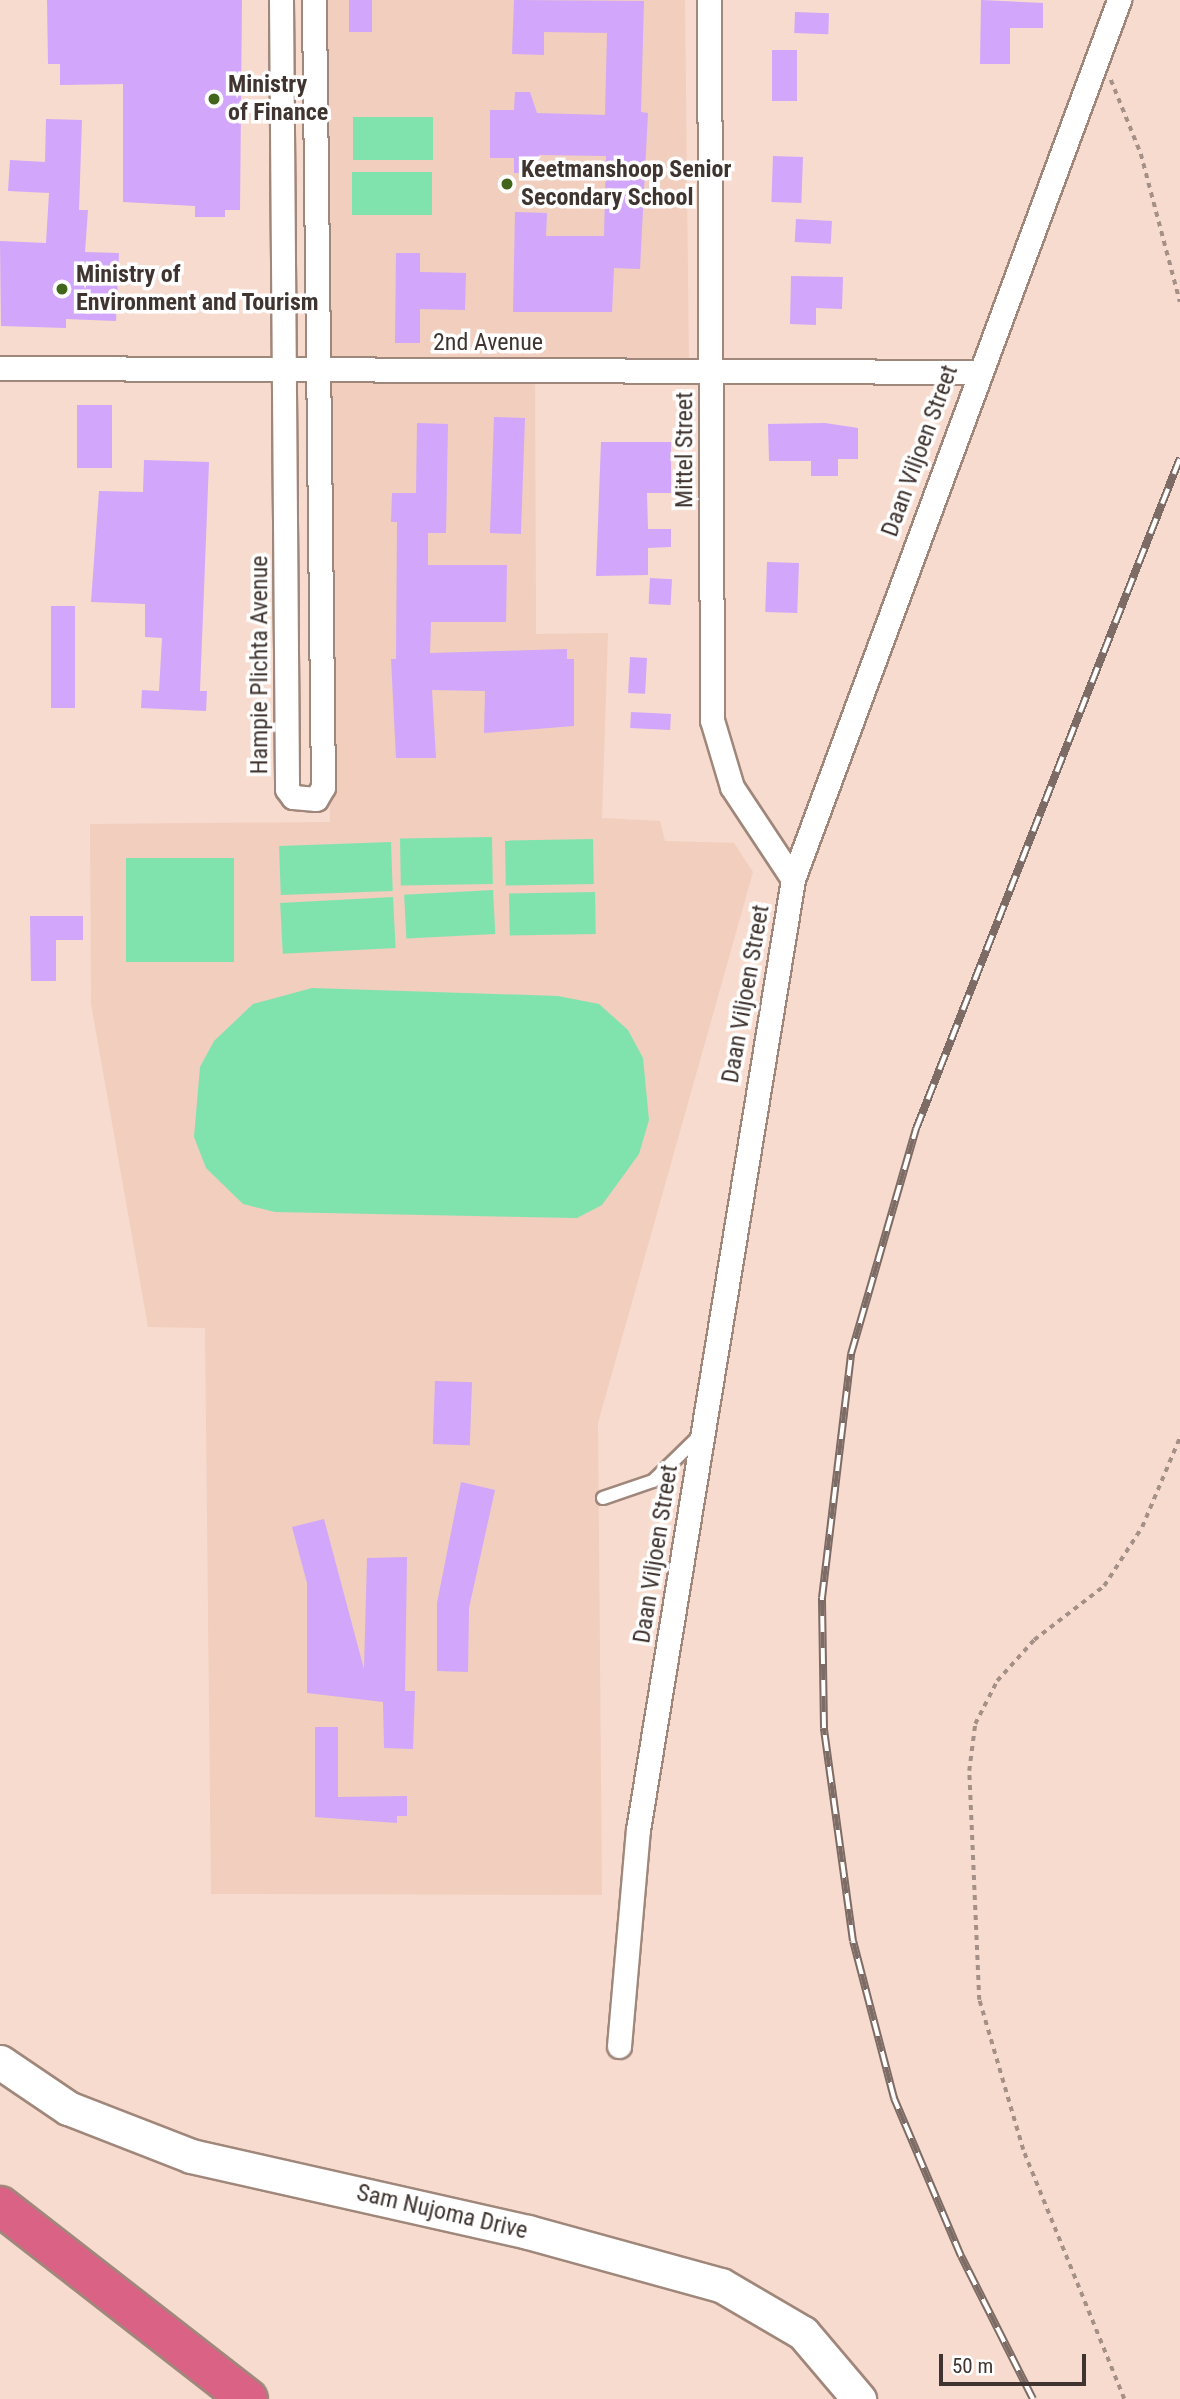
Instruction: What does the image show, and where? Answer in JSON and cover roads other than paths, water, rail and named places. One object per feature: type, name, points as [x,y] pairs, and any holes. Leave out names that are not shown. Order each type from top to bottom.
[{"type":"highway","points":[[0,2206],[248,2399]]},
{"type":"main road","name":"Sam Nujoma Drive","points":[[0,2062],[68,2108],[191,2156],[528,2232],[722,2285],[803,2333],[859,2399]]},
{"type":"street","name":"Hampie Plichta Avenue","points":[[281,0],[281,369],[287,789],[293,797],[316,799],[323,787],[314,368],[314,0]]},
{"type":"street","name":"Mittel Street","points":[[709,0],[712,720],[732,787],[793,878]]},
{"type":"street","name":"Daan Viljoen Street","points":[[619,2046],[638,1830],[793,878],[976,372],[1119,0]]},
{"type":"street","name":"2nd Avenue","points":[[0,368],[976,372]]},
{"type":"lane","points":[[603,1498],[653,1481],[682,1458],[703,1429]]},
{"type":"railway","points":[[1033,2399],[961,2256],[894,2098],[853,1941],[824,1728],[822,1598],[851,1354],[916,1129],[1180,458]]},
{"type":"place","name":"Ministry of Finance","points":[[214,99]]},
{"type":"place","name":"Keetmanshoop Senior Secondary School","points":[[507,184]]},
{"type":"place","name":"Ministry of Environment and Tourism","points":[[62,289]]}]
